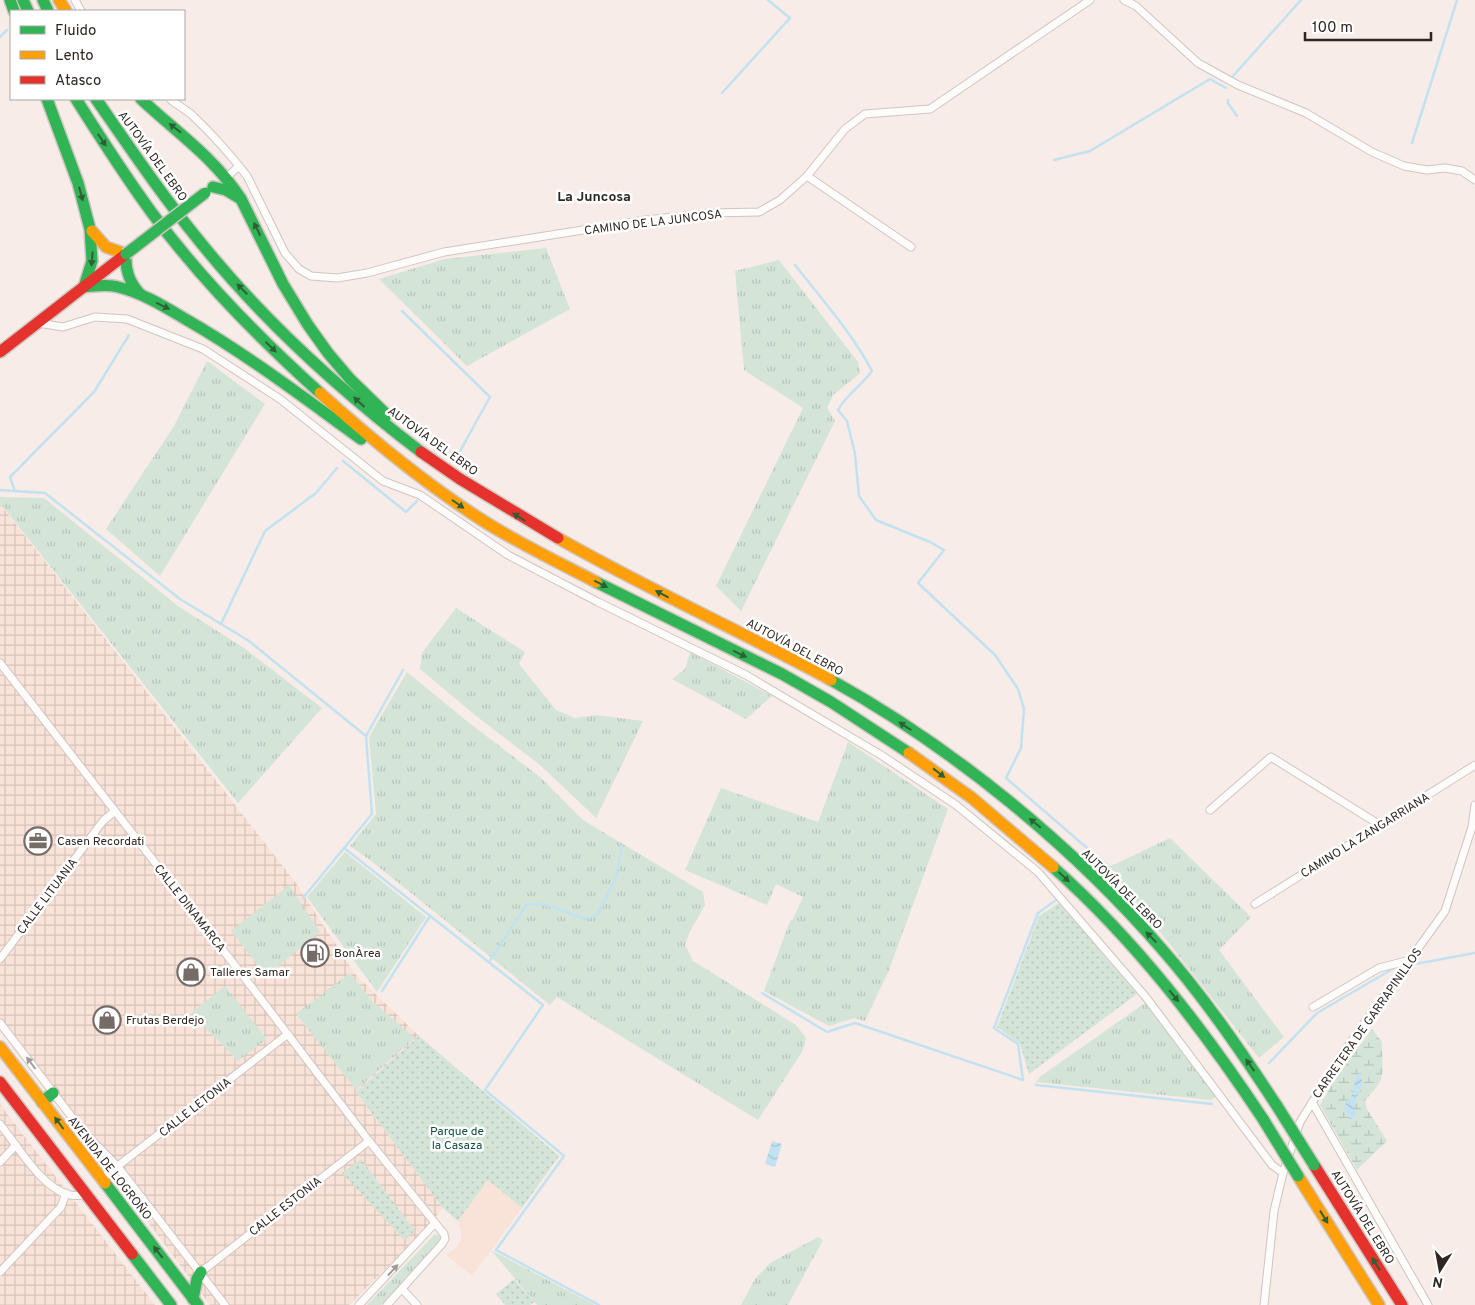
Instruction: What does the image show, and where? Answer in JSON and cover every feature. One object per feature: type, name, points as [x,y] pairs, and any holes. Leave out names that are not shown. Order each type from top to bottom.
[{"type":"highway","points":[[47,100],[78,183],[90,229],[92,261],[84,287]]},
{"type":"highway","points":[[77,100],[152,213],[199,270],[265,342],[307,382],[347,418],[418,476],[474,515],[541,553],[779,673],[858,718],[930,766],[1025,841],[1085,896],[1133,947],[1192,1018],[1236,1078],[1379,1305]]},
{"type":"highway","name":"AUTOVÍA DEL EBRO","points":[[97,100],[170,204],[217,263],[282,331],[362,405],[448,471],[542,531],[669,598],[789,656],[870,703],[940,750],[1039,826],[1100,884],[1159,945],[1208,1006],[1253,1069],[1402,1305]]},
{"type":"highway","points":[[142,100],[209,157],[227,177],[241,199],[299,310],[320,341],[357,386],[448,471]]},
{"type":"highway","points":[[209,157],[212,171],[209,190]]},
{"type":"highway","points":[[0,352],[227,177]]},
{"type":"highway","points":[[209,190],[226,190],[241,199]]},
{"type":"highway","points":[[90,229],[102,246],[126,254]]},
{"type":"highway","points":[[126,254],[127,274],[140,294]]},
{"type":"highway","points":[[84,287],[108,285],[130,290],[200,326],[240,351],[402,470],[418,476]]},
{"type":"highway","name":"AVENIDA DE LOGROÑO","points":[[0,1048],[196,1302]]},
{"type":"highway","points":[[0,1082],[171,1305]]},
{"type":"highway","points":[[42,1102],[54,1093]]},
{"type":"highway","points":[[173,1273],[201,1272]]},
{"type":"highway","points":[[196,1302],[197,1279],[201,1272]]},
{"type":"street","name":"CAMINO DE LA JUNCOSA","points":[[171,100],[190,113],[222,144],[240,166],[251,184],[285,253],[299,269],[311,276],[337,278],[367,273],[444,252],[646,220],[712,213],[759,212],[780,200],[807,176],[845,130],[865,114],[930,109],[1090,0]]},
{"type":"street","points":[[1124,0],[1136,6],[1198,63],[1238,85],[1306,114],[1372,152],[1404,166],[1427,170],[1445,168],[1462,171],[1475,180]]},
{"type":"street","points":[[227,177],[240,166]]},
{"type":"street","points":[[807,176],[911,247]]},
{"type":"street","points":[[38,323],[63,327],[95,317],[127,319],[203,349],[280,399],[383,481],[420,496],[508,555],[746,675],[881,755],[956,806],[1038,872],[1146,996],[1272,1165],[1283,1174]]},
{"type":"street","name":"CALLE DINAMARCA","points":[[0,663],[369,1141],[435,1223]]},
{"type":"street","points":[[1210,810],[1272,757],[1380,825]]},
{"type":"street","name":"CAMINO LA ZANGARRIANA","points":[[1255,904],[1475,765]]},
{"type":"street","name":"CARRETERA DE GARRAPINILLOS","points":[[1264,1305],[1274,1211],[1283,1174],[1300,1122],[1343,1053],[1445,911],[1472,826],[1475,806]]},
{"type":"street","name":"CALLE LITUANIA","points":[[0,959],[103,821],[115,811]]},
{"type":"street","points":[[1313,1007],[1379,968],[1410,960]]},
{"type":"street","points":[[0,1023],[81,1129],[118,1167],[225,1305]]},
{"type":"street","name":"CALLE LETONIA","points":[[101,1179],[288,1034]]},
{"type":"street","points":[[1312,1102],[1428,1305]]},
{"type":"street","points":[[0,1124],[42,1178],[70,1195],[86,1195]]},
{"type":"street","name":"CALLE ESTONIA","points":[[201,1272],[369,1141]]},
{"type":"street","points":[[0,1162],[16,1145]]},
{"type":"street","points":[[0,1272],[61,1207],[66,1193]]},
{"type":"street","points":[[359,1305],[435,1223],[444,1234],[445,1240],[387,1305]]},
{"type":"street","points":[[402,1289],[417,1305]]},
{"type":"shaded area","points":[[0,504],[296,883],[355,974],[419,1036],[356,1092],[443,1208],[425,1230],[349,1305],[210,1305],[0,1028]]},
{"type":"shaded area","points":[[0,1104],[21,1132],[155,1305],[0,1305]]},
{"type":"shaded area","points":[[488,1180],[522,1208],[472,1276],[446,1255],[457,1247],[461,1240],[458,1221]]},
{"type":"green space","points":[[546,248],[570,309],[467,366],[379,279],[445,259]]},
{"type":"green space","points":[[779,260],[858,362],[860,373],[833,395],[827,408],[835,421],[741,611],[716,586],[803,408],[744,370],[735,271]]},
{"type":"green space","points":[[207,361],[265,404],[160,576],[106,529],[174,426]]},
{"type":"green space","points":[[0,497],[44,498],[178,606],[244,648],[322,708],[238,803],[0,503]]},
{"type":"green space","points":[[456,608],[525,652],[519,664],[556,710],[575,718],[595,715],[643,721],[596,818],[540,765],[475,715],[420,669],[422,653]]},
{"type":"green space","points":[[690,652],[772,696],[746,719],[672,679],[685,669]]},
{"type":"green space","points":[[407,672],[540,777],[583,820],[703,892],[705,905],[690,931],[685,945],[693,961],[796,1025],[806,1038],[802,1052],[758,1120],[557,997],[550,1005],[350,846],[376,814],[369,737]]},
{"type":"green space","points":[[848,742],[948,809],[889,970],[865,1021],[854,1018],[829,1026],[764,991],[790,921],[793,919],[803,897],[776,884],[767,905],[685,870],[721,788],[818,822]]},
{"type":"green space","points":[[1170,838],[1251,917],[1219,950],[1284,1037],[1259,1058],[1109,867]]},
{"type":"green space","points":[[345,852],[426,917],[377,992],[307,897]]},
{"type":"green space","points":[[289,885],[320,932],[266,976],[231,931]]},
{"type":"green space","points":[[1059,903],[1137,994],[1029,1074],[1020,1044],[997,1027],[1039,916]]},
{"type":"green space","points":[[350,973],[371,1000],[415,1038],[356,1090],[296,1014]]},
{"type":"green space","points":[[225,986],[267,1039],[238,1061],[191,1013]]},
{"type":"green space","points":[[1145,1003],[1217,1096],[1211,1100],[1036,1082],[1041,1076]]},
{"type":"green space","points":[[1372,1029],[1382,1042],[1383,1070],[1378,1085],[1365,1101],[1367,1109],[1387,1141],[1357,1170],[1320,1105],[1337,1076]]},
{"type":"green space","name":"Parque de la Casaza","points":[[419,1036],[559,1156],[522,1208],[488,1180],[458,1221],[443,1208],[356,1092]]},
{"type":"green space","points":[[361,1159],[415,1231],[404,1240],[342,1173]]},
{"type":"green space","points":[[435,1234],[441,1238],[439,1242],[381,1305],[367,1305]]},
{"type":"green space","points":[[818,1237],[823,1240],[788,1305],[741,1305],[755,1279],[770,1263]]},
{"type":"green space","points":[[491,1250],[595,1305],[537,1305]]},
{"type":"green space","points":[[514,1279],[534,1302],[530,1305],[505,1305],[496,1294]]},
{"type":"water","points":[[1360,1073],[1362,1084],[1355,1103],[1356,1115],[1354,1119],[1350,1119],[1344,1108],[1352,1095],[1356,1076]]},
{"type":"water","points":[[772,1141],[782,1144],[775,1167],[765,1164]]},
{"type":"waterway","points":[[722,93],[790,18],[768,0]]},
{"type":"waterway","points":[[1233,76],[1301,0]]},
{"type":"waterway","points":[[1412,143],[1457,0]]},
{"type":"waterway","points":[[0,37],[7,30]]},
{"type":"waterway","points":[[1054,160],[1090,151],[1210,79],[1226,88]]},
{"type":"waterway","points":[[1228,100],[1237,116]]},
{"type":"waterway","points":[[795,265],[846,329],[872,371],[838,410],[847,421],[855,454],[859,496],[876,520],[930,542],[944,550],[918,583],[995,655],[1018,689],[1024,709],[1021,748],[1006,778],[1109,867]]},
{"type":"waterway","points":[[402,311],[490,397],[459,453]]},
{"type":"waterway","points":[[15,491],[10,477],[94,392],[129,335]]},
{"type":"waterway","points":[[343,461],[406,512],[417,501]]},
{"type":"waterway","points":[[221,624],[265,531],[316,493],[337,468]]},
{"type":"waterway","points":[[0,490],[45,493],[180,599],[249,641],[366,736],[372,814],[303,898]]},
{"type":"waterway","points":[[366,736],[403,670]]},
{"type":"waterway","points":[[489,962],[527,904],[547,905],[585,919],[598,914],[616,877],[622,846]]},
{"type":"waterway","points":[[344,848],[543,1005],[485,1090],[564,1156],[496,1250],[599,1305]]},
{"type":"waterway","points":[[762,993],[827,1032],[855,1023],[1023,1080],[1018,1044],[994,1028],[1038,913],[1056,900]]},
{"type":"waterway","points":[[382,991],[430,916]]},
{"type":"waterway","points":[[1415,964],[1475,953]]},
{"type":"waterway","points":[[1269,1063],[1317,1013],[1396,967]]},
{"type":"waterway","points":[[1036,1085],[1212,1104]]},
{"type":"traffic: fast","points":[[10,0],[14,10]]},
{"type":"traffic: fast","points":[[23,0],[28,10]]},
{"type":"traffic: fast","points":[[43,0],[48,10]]},
{"type":"traffic: fast","points":[[47,100],[78,183],[90,229],[92,261],[84,287]]},
{"type":"traffic: fast","points":[[77,100],[142,199],[190,261],[253,329],[320,393]]},
{"type":"traffic: fast","points":[[97,100],[173,208],[225,272],[277,327],[333,380],[421,452]]},
{"type":"traffic: fast","points":[[142,100],[207,158],[231,184],[241,199]]},
{"type":"traffic: fast","points":[[213,187],[226,190],[241,199],[283,284],[308,325],[350,379],[387,415]]},
{"type":"traffic: fast","points":[[126,254],[205,193]]},
{"type":"traffic: fast","points":[[126,254],[128,276],[140,294]]},
{"type":"traffic: fast","points":[[84,287],[106,285],[118,287],[162,305],[254,362],[361,439]]},
{"type":"traffic: fast","points":[[596,582],[782,674],[831,702],[909,753]]},
{"type":"traffic: fast","points":[[831,680],[876,706],[965,767],[1008,800],[1088,872],[1126,909],[1192,986],[1236,1045],[1277,1106]]},
{"type":"traffic: fast","points":[[1053,867],[1112,924],[1166,986],[1216,1051],[1263,1119]]},
{"type":"traffic: fast","points":[[42,1102],[53,1093]]},
{"type":"traffic: fast","points":[[1277,1106],[1314,1165]]},
{"type":"traffic: fast","points":[[1263,1119],[1298,1176]]},
{"type":"traffic: fast","points":[[105,1183],[198,1305]]},
{"type":"traffic: fast","points":[[132,1254],[171,1305]]},
{"type":"traffic: fast","points":[[193,1299],[197,1279],[201,1272]]},
{"type":"traffic: slow","points":[[59,0],[65,10]]},
{"type":"traffic: slow","points":[[92,231],[106,247],[126,254]]},
{"type":"traffic: slow","points":[[320,393],[398,460],[460,506],[510,537],[596,582]]},
{"type":"traffic: slow","points":[[558,538],[831,680]]},
{"type":"traffic: slow","points":[[909,753],[972,798],[1053,867]]},
{"type":"traffic: slow","points":[[0,1047],[105,1183]]},
{"type":"traffic: slow","points":[[1298,1176],[1379,1305]]},
{"type":"traffic: jam","points":[[0,352],[126,254]]},
{"type":"traffic: jam","points":[[421,452],[460,479],[558,538]]},
{"type":"traffic: jam","points":[[0,1082],[132,1254]]},
{"type":"traffic: jam","points":[[1314,1165],[1402,1305]]},
{"type":"place","name":"Casen Recordati","points":[[38,841]]},
{"type":"place","name":"BonÀrea","points":[[315,953]]},
{"type":"place","name":"Talleres Samar","points":[[191,972]]},
{"type":"place","name":"Frutas Berdejo","points":[[107,1020]]},
{"type":"district","name":"La Juncosa","points":[[594,196]]}]
